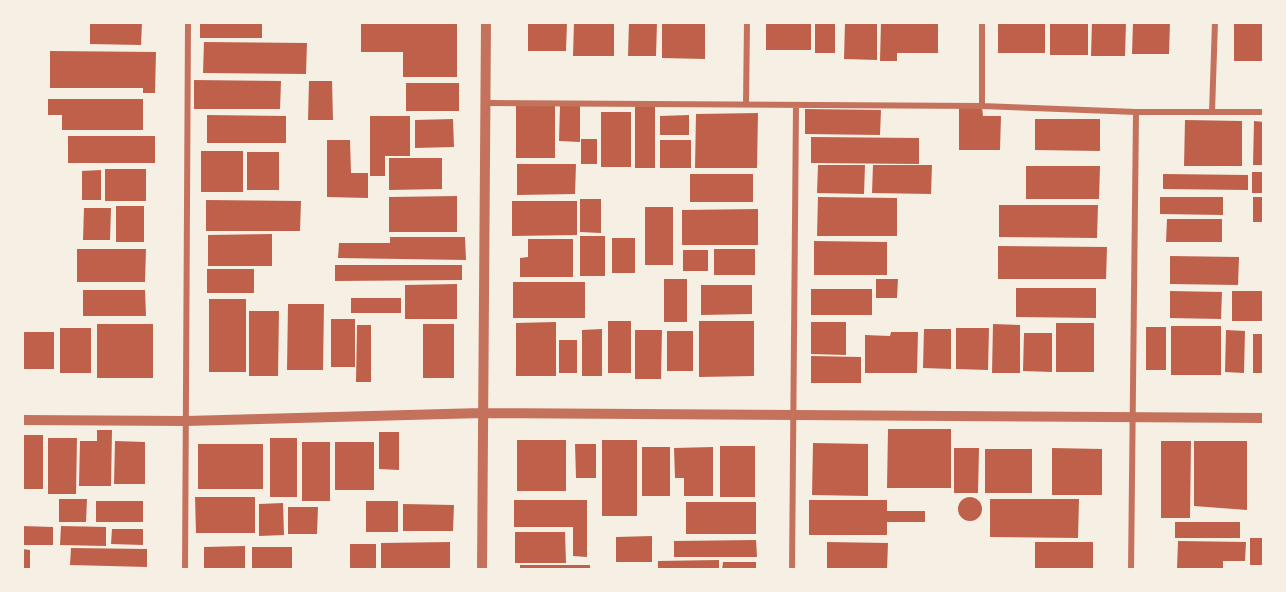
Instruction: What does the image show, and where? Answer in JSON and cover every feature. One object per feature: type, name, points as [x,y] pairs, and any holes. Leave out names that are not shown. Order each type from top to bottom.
[{"type":"street","points":[[185,570],[188,22]]},
{"type":"street","points":[[482,570],[486,22]]},
{"type":"street","points":[[746,104],[747,22]]},
{"type":"street","points":[[982,22],[982,106]]},
{"type":"street","points":[[1212,112],[1215,22]]},
{"type":"street","points":[[485,103],[982,106],[1136,112],[1263,112]]},
{"type":"street","points":[[792,570],[796,105]]},
{"type":"street","points":[[1131,570],[1136,112]]},
{"type":"street","points":[[22,420],[186,421],[482,413],[1263,418]]},
{"type":"building","points":[[90,22],[142,22],[141,45],[90,44]]},
{"type":"building","points":[[200,22],[262,22],[262,38],[200,38]]},
{"type":"building","points":[[361,22],[457,22],[457,77],[403,77],[403,52],[361,52]]},
{"type":"building","points":[[528,22],[567,22],[566,51],[528,51]]},
{"type":"building","points":[[574,22],[614,22],[614,56],[573,56]]},
{"type":"building","points":[[629,22],[657,22],[656,56],[628,56]]},
{"type":"building","points":[[662,22],[705,22],[705,59],[662,58]]},
{"type":"building","points":[[766,22],[811,22],[811,50],[766,50]]},
{"type":"building","points":[[815,22],[835,22],[835,53],[815,53]]},
{"type":"building","points":[[845,22],[877,22],[877,60],[844,59]]},
{"type":"building","points":[[881,22],[938,22],[938,53],[897,53],[897,61],[880,61]]},
{"type":"building","points":[[998,22],[1045,22],[1045,53],[998,53]]},
{"type":"building","points":[[1050,22],[1088,22],[1088,55],[1050,55]]},
{"type":"building","points":[[1092,22],[1126,22],[1125,56],[1091,56]]},
{"type":"building","points":[[1133,22],[1170,22],[1169,54],[1132,54]]},
{"type":"building","points":[[1234,22],[1264,22],[1264,61],[1234,61]]},
{"type":"building","points":[[204,42],[307,43],[306,74],[203,73]]},
{"type":"building","points":[[50,51],[156,52],[155,93],[143,93],[143,88],[50,88]]},
{"type":"building","points":[[194,80],[281,81],[280,109],[194,109]]},
{"type":"building","points":[[309,81],[332,81],[333,120],[308,120]]},
{"type":"building","points":[[406,83],[459,83],[459,111],[406,111]]},
{"type":"building","points":[[48,99],[143,99],[143,130],[62,130],[62,115],[48,115]]},
{"type":"building","points":[[516,104],[555,104],[555,158],[516,158]]},
{"type":"building","points":[[560,105],[580,105],[580,142],[559,141]]},
{"type":"building","points":[[655,105],[655,168],[635,168],[635,106]]},
{"type":"building","points":[[959,107],[982,107],[983,116],[1001,116],[1000,150],[959,150]]},
{"type":"building","points":[[805,109],[881,110],[880,135],[805,134]]},
{"type":"building","points":[[601,112],[631,112],[631,167],[601,167]]},
{"type":"building","points":[[758,113],[757,168],[695,168],[696,114]]},
{"type":"building","points":[[207,115],[286,116],[286,143],[207,143]]},
{"type":"building","points":[[689,115],[689,135],[660,135],[660,116]]},
{"type":"building","points":[[370,116],[410,116],[410,156],[385,156],[385,176],[370,176]]},
{"type":"building","points":[[453,119],[454,147],[415,148],[415,120]]},
{"type":"building","points":[[1035,119],[1100,119],[1100,151],[1035,150]]},
{"type":"building","points":[[1185,120],[1242,121],[1242,166],[1184,166]]},
{"type":"building","points":[[1254,121],[1264,122],[1264,165],[1253,165]]},
{"type":"building","points":[[68,136],[155,136],[155,163],[68,163]]},
{"type":"building","points":[[811,137],[919,138],[919,164],[811,163]]},
{"type":"building","points":[[581,139],[597,139],[597,164],[581,164]]},
{"type":"building","points":[[327,140],[350,140],[351,173],[368,173],[368,198],[327,197]]},
{"type":"building","points":[[660,140],[691,140],[691,168],[660,168]]},
{"type":"building","points":[[201,151],[243,151],[243,192],[201,192]]},
{"type":"building","points":[[247,152],[279,152],[279,190],[247,190]]},
{"type":"building","points":[[389,158],[442,158],[442,189],[389,190]]},
{"type":"building","points":[[517,164],[576,164],[575,194],[517,195]]},
{"type":"building","points":[[818,165],[865,165],[864,194],[817,193]]},
{"type":"building","points":[[873,165],[932,165],[931,194],[872,193]]},
{"type":"building","points":[[1026,166],[1100,166],[1099,199],[1026,199]]},
{"type":"building","points":[[105,169],[146,169],[146,201],[105,201]]},
{"type":"building","points":[[101,170],[101,200],[82,200],[82,171]]},
{"type":"building","points":[[1252,172],[1264,172],[1264,193],[1252,193]]},
{"type":"building","points":[[690,174],[753,174],[753,202],[690,202]]},
{"type":"building","points":[[1163,174],[1248,175],[1248,190],[1163,189]]},
{"type":"building","points":[[457,196],[457,232],[389,232],[389,197]]},
{"type":"building","points":[[818,197],[897,198],[897,236],[817,236]]},
{"type":"building","points":[[1160,197],[1223,197],[1223,215],[1160,214]]},
{"type":"building","points":[[1253,197],[1264,197],[1264,222],[1253,222]]},
{"type":"building","points":[[580,199],[601,199],[601,233],[580,232]]},
{"type":"building","points":[[206,200],[301,201],[300,231],[206,231]]},
{"type":"building","points":[[512,201],[577,201],[577,235],[512,236]]},
{"type":"building","points":[[999,205],[1098,205],[1097,238],[999,237]]},
{"type":"building","points":[[116,206],[144,206],[144,242],[116,242]]},
{"type":"building","points":[[645,207],[673,207],[673,265],[645,265]]},
{"type":"building","points":[[84,208],[111,208],[110,240],[83,240]]},
{"type":"building","points":[[758,209],[758,245],[682,245],[682,210]]},
{"type":"building","points":[[1167,219],[1222,219],[1222,242],[1166,242]]},
{"type":"building","points":[[272,234],[272,266],[208,266],[208,235]]},
{"type":"building","points":[[580,236],[605,236],[605,276],[580,276]]},
{"type":"building","points":[[390,237],[465,237],[466,260],[338,258],[339,243],[390,243]]},
{"type":"building","points":[[612,238],[635,238],[635,273],[612,273]]},
{"type":"building","points":[[528,239],[573,239],[573,277],[520,277],[520,258],[528,257]]},
{"type":"building","points":[[814,241],[887,242],[887,275],[814,275]]},
{"type":"building","points":[[998,246],[1107,247],[1106,279],[998,279]]},
{"type":"building","points":[[77,249],[146,249],[145,282],[77,282]]},
{"type":"building","points":[[714,249],[755,249],[755,275],[714,275]]},
{"type":"building","points":[[683,250],[708,250],[708,271],[683,271]]},
{"type":"building","points":[[1170,256],[1239,257],[1238,285],[1170,284]]},
{"type":"building","points":[[335,265],[462,265],[462,280],[335,281]]},
{"type":"building","points":[[207,269],[254,269],[254,293],[207,293]]},
{"type":"building","points":[[664,279],[687,279],[687,322],[664,322]]},
{"type":"building","points":[[876,279],[898,279],[897,298],[876,298]]},
{"type":"building","points":[[513,282],[585,282],[585,318],[513,318]]},
{"type":"building","points":[[457,284],[457,319],[405,319],[405,285]]},
{"type":"building","points":[[701,285],[752,285],[752,314],[701,315]]},
{"type":"building","points":[[1016,288],[1096,288],[1096,318],[1016,317]]},
{"type":"building","points":[[811,289],[872,289],[872,315],[811,315]]},
{"type":"building","points":[[83,290],[145,290],[146,316],[83,316]]},
{"type":"building","points":[[1170,291],[1222,292],[1221,319],[1170,318]]},
{"type":"building","points":[[1232,291],[1264,291],[1264,321],[1232,321]]},
{"type":"building","points":[[351,298],[401,298],[401,313],[351,313]]},
{"type":"building","points":[[209,299],[246,299],[246,372],[209,372]]},
{"type":"building","points":[[288,304],[324,304],[323,370],[287,370]]},
{"type":"building","points":[[249,311],[279,311],[278,376],[249,376]]},
{"type":"building","points":[[331,319],[355,319],[355,367],[331,367]]},
{"type":"building","points":[[608,321],[631,321],[631,373],[608,373]]},
{"type":"building","points":[[699,321],[754,321],[754,376],[699,377]]},
{"type":"building","points":[[556,322],[556,376],[516,376],[516,323]]},
{"type":"building","points":[[811,322],[846,322],[846,355],[811,354]]},
{"type":"building","points":[[1056,323],[1094,323],[1094,372],[1056,372]]},
{"type":"building","points":[[97,324],[153,324],[153,378],[97,378]]},
{"type":"building","points":[[423,324],[454,324],[454,378],[423,378]]},
{"type":"building","points":[[993,324],[1020,325],[1020,373],[992,373]]},
{"type":"building","points":[[357,325],[371,325],[371,382],[356,382]]},
{"type":"building","points":[[1171,326],[1221,326],[1221,375],[1171,375]]},
{"type":"building","points":[[1146,327],[1166,327],[1166,370],[1146,370]]},
{"type":"building","points":[[60,328],[91,328],[91,373],[60,373]]},
{"type":"building","points":[[956,328],[989,328],[988,370],[956,369]]},
{"type":"building","points":[[602,329],[602,376],[582,376],[582,330]]},
{"type":"building","points":[[924,329],[951,329],[951,369],[923,368]]},
{"type":"building","points":[[635,330],[662,330],[661,379],[635,379]]},
{"type":"building","points":[[1226,330],[1245,331],[1244,373],[1225,372]]},
{"type":"building","points":[[667,331],[693,331],[693,371],[667,371]]},
{"type":"building","points":[[22,332],[54,332],[54,369],[22,369]]},
{"type":"building","points":[[891,332],[918,332],[917,373],[865,373],[865,335],[890,336]]},
{"type":"building","points":[[1024,333],[1052,333],[1052,372],[1023,371]]},
{"type":"building","points":[[1253,334],[1264,334],[1264,373],[1253,373]]},
{"type":"building","points":[[559,340],[577,340],[577,373],[559,373]]},
{"type":"building","points":[[811,356],[861,357],[861,383],[811,383]]},
{"type":"building","points":[[888,429],[951,429],[951,488],[887,488]]},
{"type":"building","points":[[97,430],[112,430],[111,486],[79,486],[80,441],[97,441]]},
{"type":"building","points":[[379,432],[399,432],[399,470],[379,469]]},
{"type":"building","points":[[22,435],[43,435],[43,489],[22,489]]},
{"type":"building","points":[[48,438],[77,438],[76,494],[48,494]]},
{"type":"building","points":[[270,438],[297,438],[297,497],[270,497]]},
{"type":"building","points":[[517,440],[566,440],[566,491],[517,491]]},
{"type":"building","points":[[602,440],[637,440],[637,516],[602,516]]},
{"type":"building","points":[[115,441],[145,442],[145,484],[114,484]]},
{"type":"building","points":[[1161,441],[1191,441],[1190,518],[1161,518]]},
{"type":"building","points":[[1194,441],[1247,441],[1247,510],[1194,506]]},
{"type":"building","points":[[302,442],[330,442],[330,501],[302,501]]},
{"type":"building","points":[[335,442],[374,442],[374,490],[335,490]]},
{"type":"building","points":[[813,443],[868,444],[868,496],[812,495]]},
{"type":"building","points":[[198,444],[263,444],[263,489],[198,489]]},
{"type":"building","points":[[575,444],[596,444],[596,478],[576,478]]},
{"type":"building","points":[[720,446],[755,446],[755,497],[720,497]]},
{"type":"building","points":[[642,447],[670,447],[670,496],[642,496]]},
{"type":"building","points":[[713,447],[713,496],[684,496],[684,478],[675,478],[674,448]]},
{"type":"building","points":[[954,448],[979,448],[978,493],[954,493]]},
{"type":"building","points":[[1052,448],[1102,449],[1102,495],[1052,495]]},
{"type":"building","points":[[985,449],[1032,449],[1032,493],[985,493]]},
{"type":"building","points":[[195,497],[255,497],[255,533],[196,533]]},
{"type":"building","points":[[970,497],[978,501],[982,509],[978,517],[970,521],[962,517],[958,509],[962,501]]},
{"type":"building","points":[[59,499],[87,499],[86,522],[59,522]]},
{"type":"building","points":[[990,499],[1079,499],[1078,538],[990,537]]},
{"type":"building","points":[[514,500],[587,500],[587,557],[573,556],[573,527],[514,527]]},
{"type":"building","points":[[809,500],[887,500],[887,511],[925,511],[925,522],[887,522],[887,535],[809,535]]},
{"type":"building","points":[[96,501],[143,501],[143,522],[96,522]]},
{"type":"building","points":[[366,501],[398,501],[398,532],[366,532]]},
{"type":"building","points":[[686,502],[756,502],[756,534],[686,534]]},
{"type":"building","points":[[283,503],[284,535],[259,536],[259,504]]},
{"type":"building","points":[[403,504],[454,505],[453,531],[403,531]]},
{"type":"building","points":[[288,507],[318,507],[317,534],[288,534]]},
{"type":"building","points":[[1175,522],[1240,522],[1240,538],[1175,538]]},
{"type":"building","points":[[22,526],[53,527],[53,545],[22,545]]},
{"type":"building","points":[[61,526],[106,527],[106,546],[60,545]]},
{"type":"building","points":[[112,529],[143,529],[143,545],[111,544]]},
{"type":"building","points":[[515,532],[565,532],[566,563],[515,563]]},
{"type":"building","points":[[652,536],[652,562],[616,562],[616,537]]},
{"type":"building","points":[[1250,538],[1264,538],[1264,565],[1250,565]]},
{"type":"building","points":[[756,540],[757,557],[674,557],[674,541]]},
{"type":"building","points":[[1178,541],[1246,542],[1245,561],[1223,561],[1223,570],[1177,570]]},
{"type":"building","points":[[450,542],[450,570],[381,570],[381,543]]},
{"type":"building","points":[[827,542],[888,543],[887,570],[827,570]]},
{"type":"building","points":[[1035,542],[1093,542],[1093,570],[1035,570]]},
{"type":"building","points":[[350,544],[376,544],[376,570],[350,570]]},
{"type":"building","points":[[245,546],[245,570],[204,570],[204,547]]},
{"type":"building","points":[[252,547],[292,547],[292,569],[252,570]]},
{"type":"building","points":[[71,548],[147,549],[147,567],[70,565]]},
{"type":"building","points":[[22,549],[30,550],[30,570],[22,569]]},
{"type":"building","points":[[719,560],[719,570],[658,570],[658,561]]},
{"type":"building","points":[[723,562],[756,562],[756,570],[722,570]]},
{"type":"building","points":[[520,565],[590,565],[590,570],[520,570]]}]
